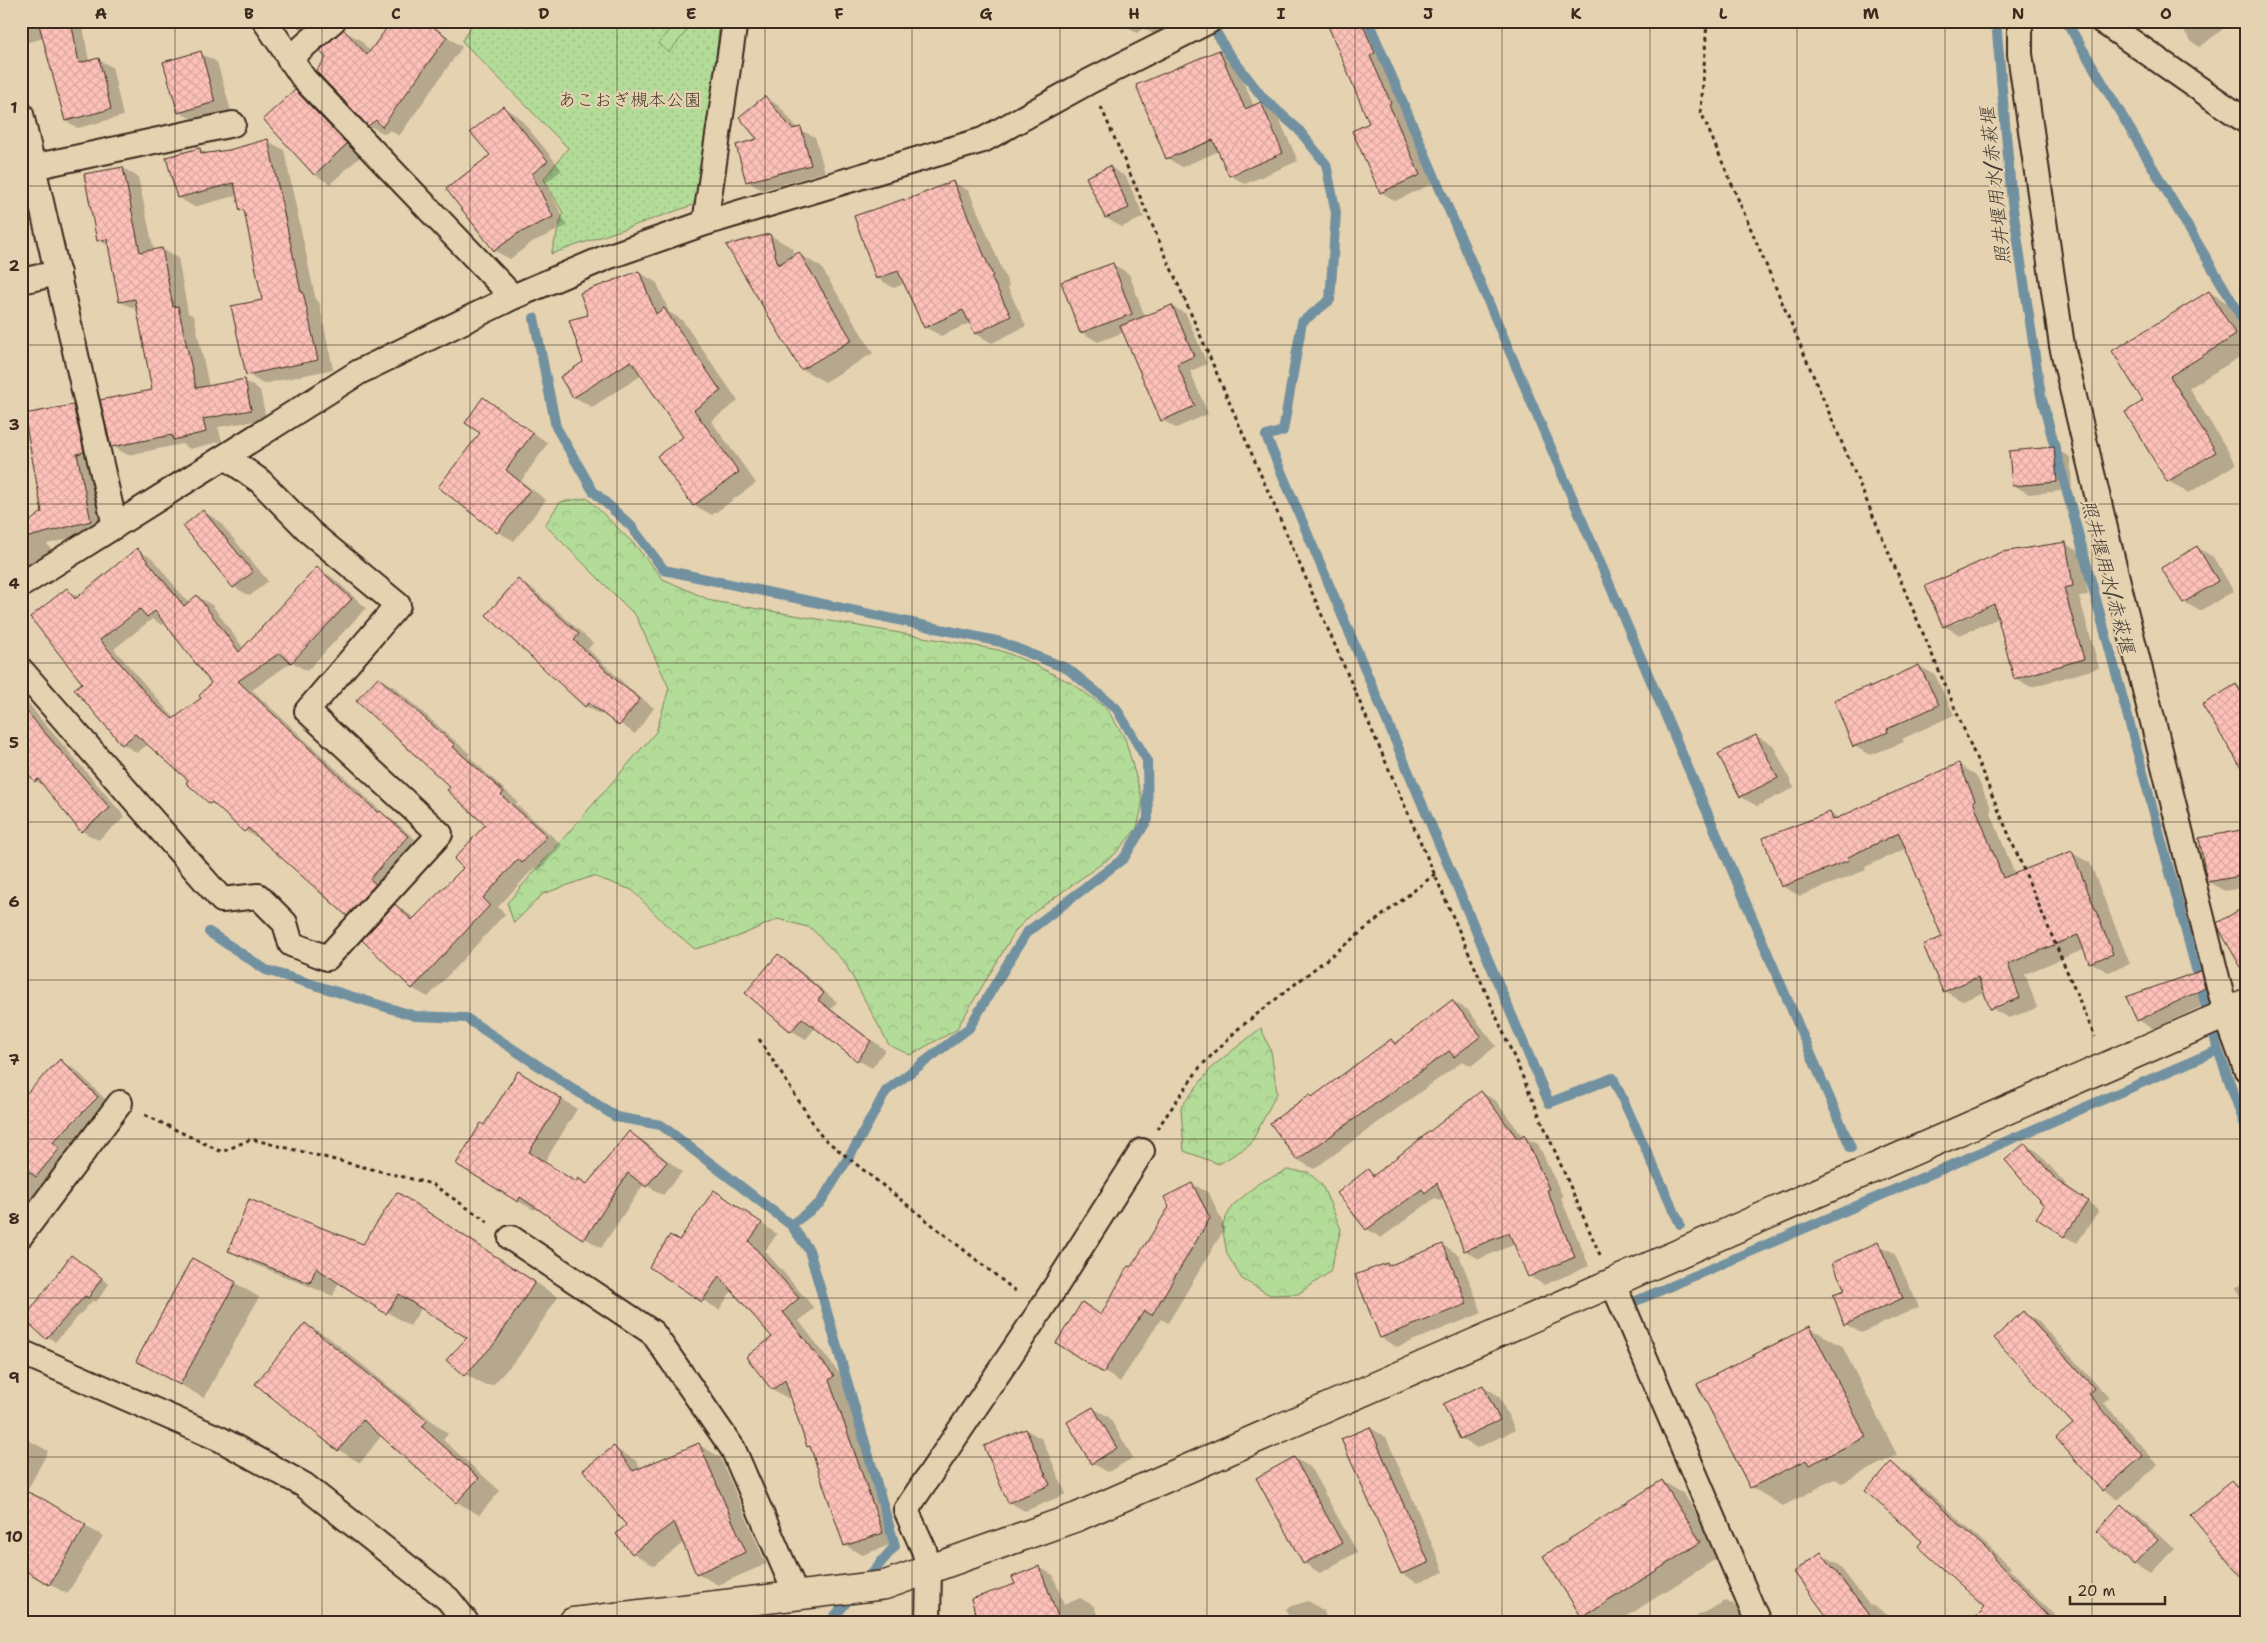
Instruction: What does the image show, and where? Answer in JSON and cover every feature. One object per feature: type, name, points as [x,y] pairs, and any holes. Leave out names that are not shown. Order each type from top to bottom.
[{"type":"street","points":[[265,21],[304,79],[513,297]]},
{"type":"street","points":[[289,59],[333,21]]},
{"type":"street","points":[[704,223],[734,21]]},
{"type":"street","points":[[21,585],[359,372],[513,297],[607,257],[704,223],[983,140],[1090,81],[1209,21]]},
{"type":"street","points":[[2020,21],[2020,54],[2062,346],[2112,558],[2236,1009],[2246,1069]]},
{"type":"street","points":[[2102,21],[2246,121]]},
{"type":"street","points":[[21,114],[115,526]]},
{"type":"street","points":[[34,167],[233,124]]},
{"type":"street","points":[[21,281],[58,273]]},
{"type":"street","points":[[21,670],[222,900],[258,896],[285,923],[290,944],[328,958],[440,834],[307,711],[398,605],[312,533],[260,481],[226,457]]},
{"type":"street","points":[[574,1622],[796,1594],[885,1585],[1077,1517],[2236,1009]]},
{"type":"street","points":[[21,1235],[120,1103]]},
{"type":"street","points":[[928,1622],[929,1570],[924,1550],[906,1510],[1040,1310],[1142,1151]]},
{"type":"street","points":[[511,1238],[653,1333],[733,1449],[796,1594]]},
{"type":"street","points":[[1612,1282],[1758,1622]]},
{"type":"street","points":[[21,1352],[220,1439],[304,1486],[448,1599],[466,1622]]},
{"type":"path","points":[[1706,21],[1701,112],[2108,1066]]},
{"type":"path","points":[[1090,81],[1612,1282]]},
{"type":"path","points":[[1142,1151],[1200,1067],[1238,1029],[1435,874]]},
{"type":"path","points":[[759,1039],[822,1137],[1040,1310]]},
{"type":"path","points":[[120,1103],[222,1152],[252,1140],[432,1184],[511,1238]]},
{"type":"green space","name":"あこおぎ槻本公園","points":[[475,21],[720,21],[699,203],[551,254],[563,213],[544,179],[568,148],[462,41]]},
{"type":"green space","points":[[676,21],[691,21],[685,33],[669,52],[658,44]]},
{"type":"green space","points":[[587,498],[635,545],[663,579],[712,601],[999,650],[1027,661],[1073,684],[1106,708],[1125,738],[1143,802],[1137,828],[1115,854],[1033,913],[1016,930],[956,1030],[910,1055],[889,1045],[845,963],[811,928],[778,919],[737,937],[695,949],[665,924],[632,890],[593,876],[543,894],[514,923],[507,903],[656,732],[669,688],[636,616],[545,525],[560,502]]},
{"type":"green space","points":[[1261,1028],[1271,1051],[1277,1093],[1250,1145],[1219,1164],[1184,1151],[1181,1107],[1213,1066]]},
{"type":"green space","points":[[1287,1170],[1308,1172],[1322,1185],[1341,1229],[1330,1272],[1298,1294],[1270,1295],[1242,1279],[1227,1254],[1222,1226],[1232,1206],[1259,1183]]},
{"type":"building","points":[[38,21],[71,21],[79,63],[99,58],[111,109],[65,121]]},
{"type":"building","points":[[294,21],[312,21],[302,30]]},
{"type":"building","points":[[392,21],[425,21],[447,37],[382,127],[376,120],[368,126],[316,71],[326,58],[320,51],[343,29],[367,55]]},
{"type":"building","points":[[1326,21],[1361,21],[1375,53],[1370,56],[1420,175],[1380,193],[1352,131],[1369,123]]},
{"type":"building","points":[[1219,50],[1245,109],[1261,102],[1283,153],[1229,176],[1213,140],[1166,159],[1136,85]]},
{"type":"building","points":[[201,51],[215,102],[178,113],[163,62]]},
{"type":"building","points":[[295,90],[347,144],[314,175],[263,119]]},
{"type":"building","points":[[765,96],[792,129],[801,127],[811,165],[746,182],[736,145],[757,139],[739,117]]},
{"type":"building","points":[[503,106],[548,161],[532,174],[553,217],[517,234],[494,251],[446,189],[490,155],[470,132]]},
{"type":"building","points":[[268,139],[301,292],[303,292],[318,360],[246,375],[231,306],[262,300],[244,210],[240,211],[234,183],[177,198],[166,157],[200,148],[201,154],[229,150]]},
{"type":"building","points":[[1110,166],[1129,208],[1105,218],[1086,177]]},
{"type":"building","points":[[123,167],[140,252],[162,248],[173,307],[178,306],[196,388],[245,379],[251,410],[203,419],[206,432],[173,440],[172,435],[111,447],[100,400],[152,390],[135,299],[119,302],[107,239],[97,241],[84,174]]},
{"type":"building","points":[[953,181],[993,276],[991,277],[1011,316],[975,334],[963,310],[924,328],[898,271],[876,279],[854,216],[904,199],[904,201]]},
{"type":"building","points":[[770,234],[778,265],[799,252],[852,340],[801,370],[726,245]]},
{"type":"building","points":[[1113,263],[1132,314],[1080,333],[1061,282]]},
{"type":"building","points":[[639,271],[656,314],[664,308],[721,391],[694,410],[739,472],[693,506],[657,456],[683,437],[631,361],[573,398],[560,377],[583,362],[569,320],[588,315],[580,293]]},
{"type":"building","points":[[2209,291],[2236,335],[2170,376],[2216,452],[2167,482],[2125,412],[2143,401],[2112,351]]},
{"type":"building","points":[[1172,305],[1194,356],[1177,364],[1195,406],[1161,421],[1120,326]]},
{"type":"building","points":[[483,397],[533,433],[506,470],[530,490],[497,533],[438,487],[480,433],[465,423]]},
{"type":"building","points":[[73,405],[84,452],[77,454],[91,521],[21,539],[21,528],[42,512],[24,414]]},
{"type":"building","points":[[2054,447],[2057,482],[2012,486],[2009,451]]},
{"type":"building","points":[[203,510],[253,572],[233,588],[183,526]]},
{"type":"building","points":[[2066,542],[2073,586],[2064,588],[2084,659],[2014,679],[1994,604],[1943,627],[1925,586],[2002,552]]},
{"type":"building","points":[[2197,546],[2218,581],[2183,603],[2161,568]]},
{"type":"building","points":[[137,548],[184,606],[197,595],[239,652],[317,567],[352,599],[291,663],[280,653],[238,681],[378,813],[380,811],[408,836],[370,879],[376,884],[347,916],[248,828],[244,832],[212,802],[210,804],[186,783],[188,780],[135,734],[122,745],[74,689],[82,683],[30,617],[67,588],[75,599]],"holes":[[[140,609],[147,617],[155,611],[211,683],[199,696],[201,698],[173,719],[155,704],[100,640]]]},
{"type":"building","points":[[518,579],[579,634],[574,640],[616,680],[640,699],[619,726],[589,703],[585,707],[486,615]]},
{"type":"building","points":[[1919,665],[1939,705],[1887,729],[1888,732],[1853,747],[1834,700],[1869,686],[1869,688]]},
{"type":"building","points":[[378,677],[455,745],[453,747],[504,792],[501,795],[547,836],[522,863],[518,859],[483,898],[490,905],[412,989],[362,940],[395,904],[412,920],[463,868],[454,859],[485,825],[447,790],[450,787],[356,701]]},
{"type":"building","points":[[2236,684],[2246,700],[2246,775],[2202,705]]},
{"type":"building","points":[[21,705],[110,808],[81,832],[38,779],[35,782],[21,765]]},
{"type":"building","points":[[1756,735],[1778,778],[1740,797],[1718,754]]},
{"type":"building","points":[[1959,763],[1975,800],[1973,801],[2003,878],[2072,851],[2113,954],[2089,963],[2078,935],[2008,964],[2020,998],[1990,1009],[1978,977],[1943,992],[1923,945],[1942,937],[1899,833],[1848,857],[1849,860],[1781,887],[1763,838],[1830,812],[1833,820]]},
{"type":"building","points":[[2246,829],[2246,875],[2207,882],[2199,838]]},
{"type":"building","points":[[2246,906],[2246,976],[2217,923]]},
{"type":"building","points":[[778,954],[824,993],[818,1000],[871,1041],[857,1061],[802,1018],[791,1032],[745,993]]},
{"type":"building","points":[[2200,971],[2205,988],[2137,1021],[2126,997]]},
{"type":"building","points":[[1452,1000],[1481,1036],[1454,1057],[1449,1051],[1297,1160],[1270,1123],[1310,1094],[1312,1097],[1391,1039],[1395,1044]]},
{"type":"building","points":[[60,1059],[98,1097],[53,1142],[60,1148],[36,1177],[21,1165],[21,1099]]},
{"type":"building","points":[[518,1071],[562,1099],[529,1152],[576,1182],[578,1178],[587,1184],[629,1131],[667,1162],[646,1187],[628,1173],[584,1240],[520,1197],[518,1202],[456,1164],[481,1123],[484,1125]]},
{"type":"building","points":[[1481,1091],[1518,1139],[1524,1134],[1549,1189],[1547,1190],[1575,1257],[1528,1277],[1509,1233],[1464,1251],[1437,1183],[1425,1193],[1422,1189],[1366,1230],[1337,1193],[1368,1169],[1373,1176]]},
{"type":"building","points":[[2025,1143],[2057,1181],[2088,1201],[2064,1237],[2036,1218],[2044,1206],[2005,1160]]},
{"type":"building","points":[[1192,1183],[1210,1218],[1152,1315],[1144,1311],[1103,1373],[1056,1343],[1082,1302],[1101,1315],[1128,1266],[1131,1267],[1169,1207],[1164,1197]]},
{"type":"building","points":[[714,1190],[762,1223],[749,1241],[799,1298],[783,1312],[834,1376],[829,1380],[883,1533],[844,1546],[810,1446],[807,1447],[785,1380],[772,1390],[746,1357],[772,1337],[719,1276],[702,1302],[649,1267],[670,1235],[679,1240]]},
{"type":"building","points":[[397,1192],[535,1282],[495,1343],[464,1376],[446,1360],[467,1338],[399,1294],[386,1314],[316,1268],[310,1283],[228,1251],[249,1199],[363,1244]]},
{"type":"building","points":[[1878,1242],[1903,1298],[1844,1325],[1833,1294],[1845,1290],[1832,1263]]},
{"type":"building","points":[[1443,1244],[1467,1304],[1380,1338],[1355,1275],[1387,1263],[1388,1266]]},
{"type":"building","points":[[71,1255],[102,1278],[88,1298],[85,1296],[46,1339],[24,1319]]},
{"type":"building","points":[[192,1258],[236,1282],[180,1385],[136,1361]]},
{"type":"building","points":[[2023,1311],[2094,1388],[2089,1394],[2143,1456],[2102,1491],[2056,1438],[2073,1424],[1994,1338]]},
{"type":"building","points":[[305,1323],[427,1421],[422,1427],[479,1478],[456,1503],[363,1420],[338,1451],[255,1384]]},
{"type":"building","points":[[1810,1326],[1866,1437],[1809,1465],[1806,1460],[1750,1488],[1697,1384]]},
{"type":"building","points":[[1483,1385],[1500,1420],[1460,1439],[1443,1404]]},
{"type":"building","points":[[1093,1407],[1117,1448],[1091,1464],[1067,1422]]},
{"type":"building","points":[[1370,1427],[1429,1563],[1401,1574],[1341,1439]]},
{"type":"building","points":[[1026,1429],[1050,1485],[1008,1503],[984,1446]]},
{"type":"building","points":[[699,1443],[746,1552],[696,1574],[674,1522],[632,1554],[616,1534],[626,1525],[583,1470],[614,1446],[633,1471]]},
{"type":"building","points":[[1294,1457],[1342,1543],[1303,1564],[1256,1478]]},
{"type":"building","points":[[1891,1462],[1995,1557],[1994,1559],[2055,1622],[1970,1622],[1985,1607],[1918,1546],[1922,1541],[1865,1491]]},
{"type":"building","points":[[1662,1480],[1701,1542],[1582,1618],[1543,1556]]},
{"type":"building","points":[[2231,1481],[2246,1498],[2246,1582],[2190,1515]]},
{"type":"building","points":[[21,1489],[45,1500],[86,1525],[49,1585],[21,1568]]},
{"type":"building","points":[[2121,1504],[2158,1539],[2134,1565],[2097,1531]]},
{"type":"building","points":[[1821,1552],[1874,1622],[1831,1622],[1794,1572]]},
{"type":"building","points":[[1039,1566],[1060,1622],[978,1622],[971,1599],[1015,1584],[1012,1577]]},
{"type":"waterway","points":[[1210,21],[1226,50],[1263,98],[1298,129],[1326,164],[1336,213],[1330,300],[1302,322],[1283,431],[1266,436],[1549,1103],[1613,1078],[1680,1224]]},
{"type":"waterway","points":[[1368,21],[1851,1148]]},
{"type":"waterway","name":"照井堰用水/赤萩堰","points":[[1996,21],[2012,202],[2041,396],[2218,1050],[2246,1128]]},
{"type":"waterway","points":[[2066,21],[2246,325]]},
{"type":"waterway","points":[[534,318],[556,427],[593,491],[631,526],[664,570],[1001,642],[1068,669],[1116,708],[1147,760],[1148,819],[1124,858],[1026,933],[969,1028],[886,1091],[857,1144],[820,1203],[791,1225]]},
{"type":"waterway","points":[[209,932],[266,970],[415,1016],[466,1018],[616,1117],[661,1125],[791,1225],[809,1250],[895,1546],[864,1582]]},
{"type":"waterway","points":[[1636,1301],[2218,1050]]},
{"type":"waterway","points":[[830,1622],[854,1593]]}]
